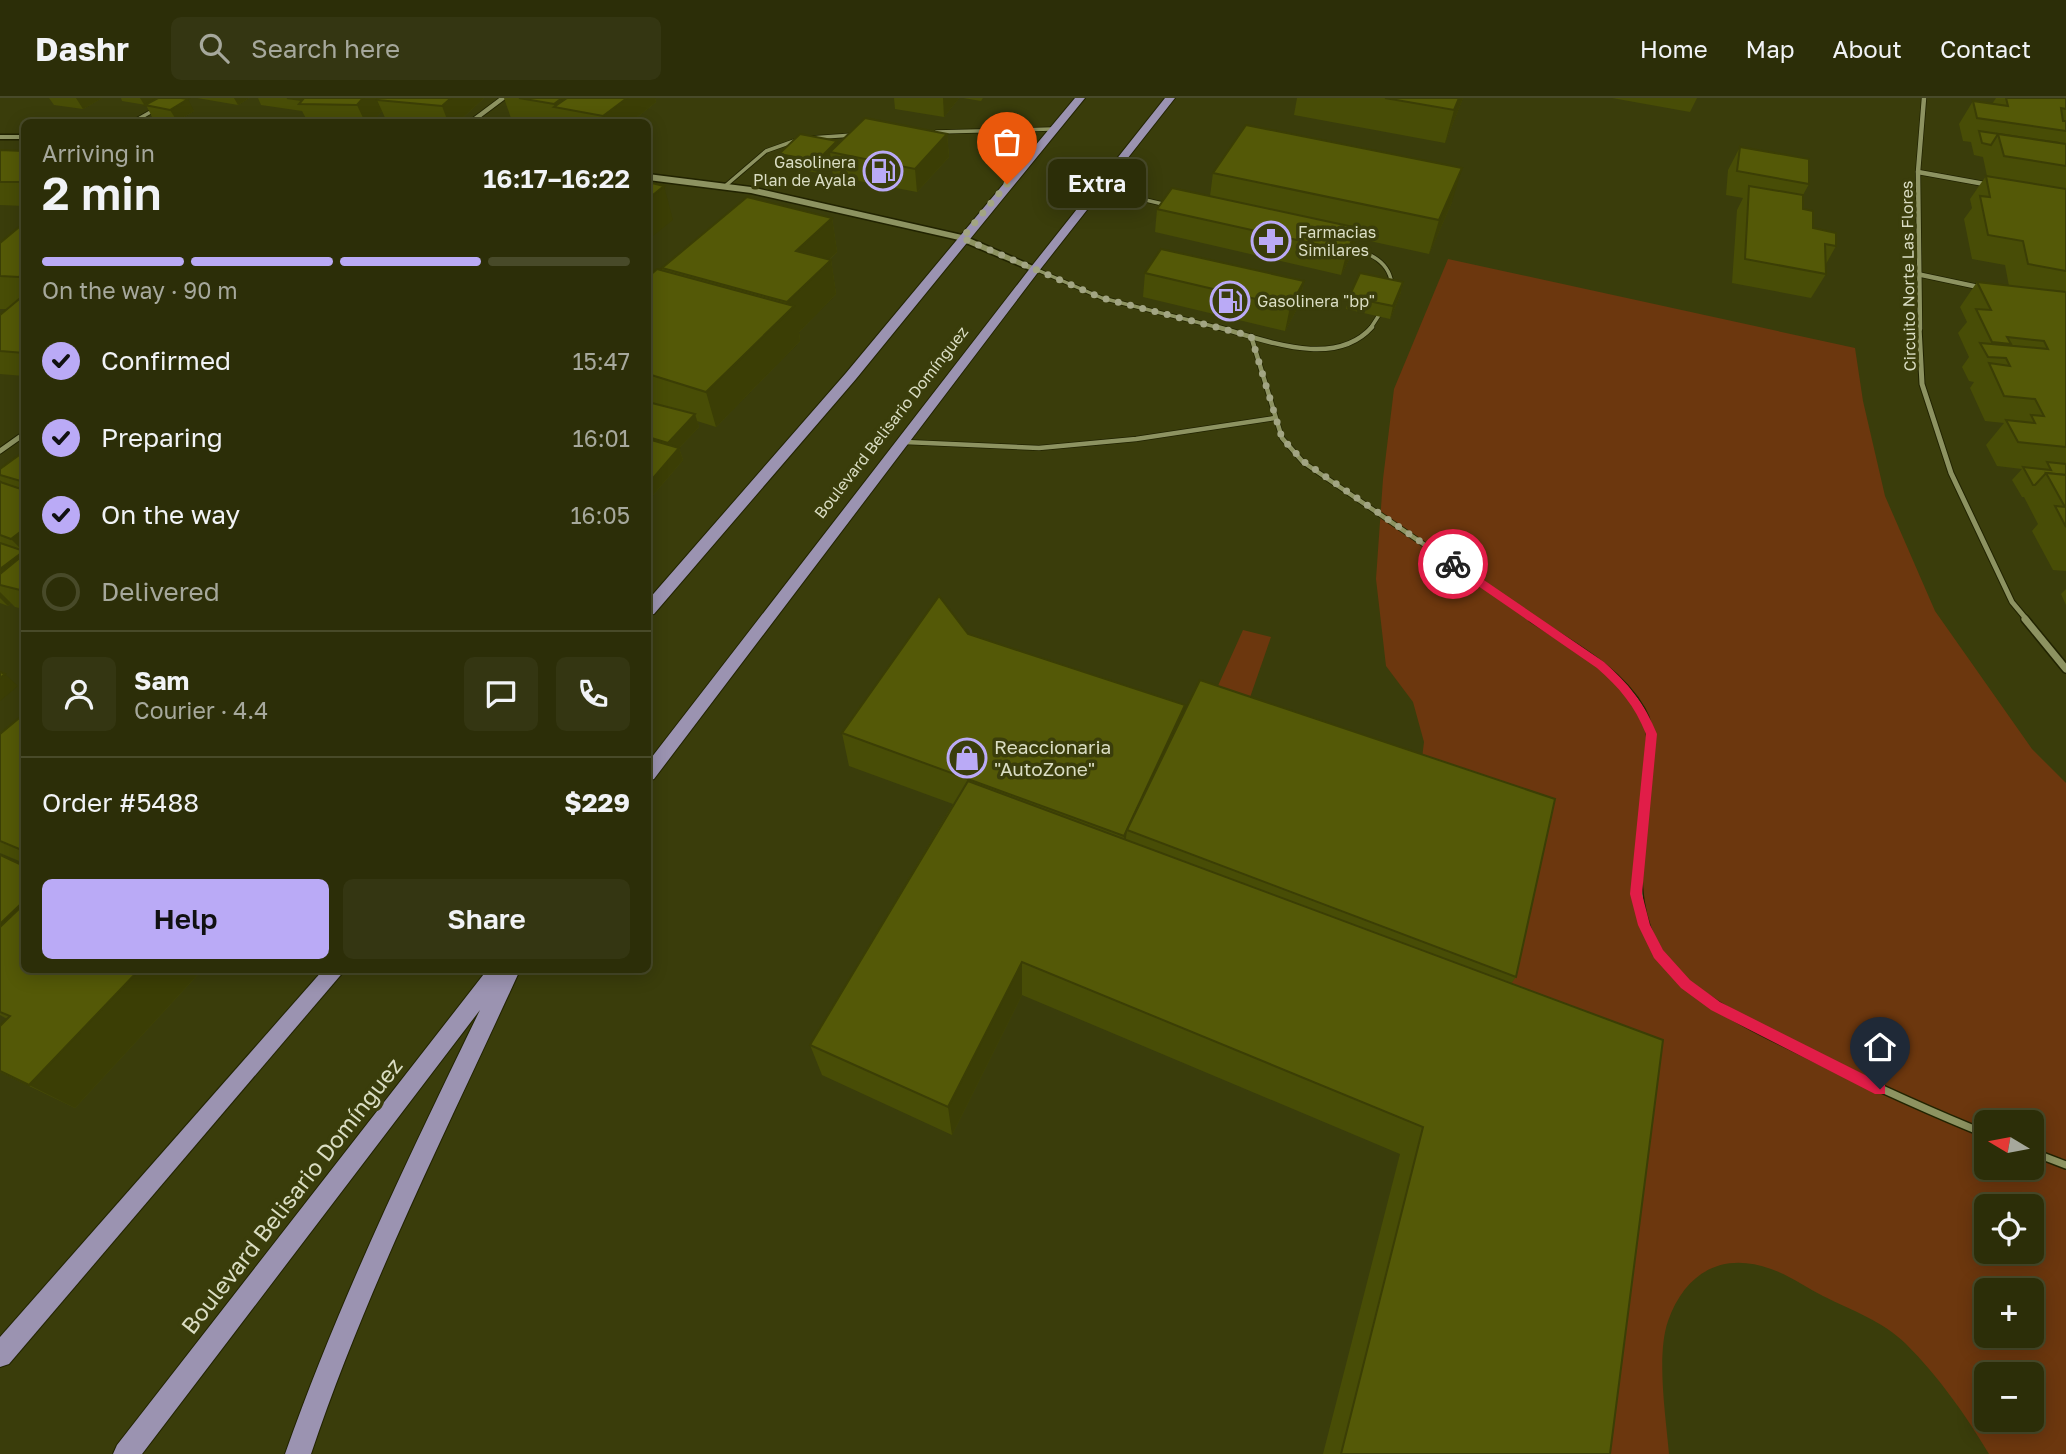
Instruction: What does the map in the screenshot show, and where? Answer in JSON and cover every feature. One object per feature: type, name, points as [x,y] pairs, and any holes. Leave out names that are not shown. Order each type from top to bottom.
[{"type":"main road","points":[[651,607],[851,376],[1080,98]]},
{"type":"main road","name":"Boulevard Belisario Domínguez","points":[[651,770],[1035,269],[1170,98]]},
{"type":"main road","points":[[0,137],[21,136]]},
{"type":"main road","points":[[651,177],[751,190],[962,238],[1035,269]]},
{"type":"main road","points":[[0,1355],[332,973]]},
{"type":"main road","name":"Boulevard Belisario Domínguez","points":[[126,1454],[497,973]]},
{"type":"main road","points":[[298,1454],[319,1390],[397,1206],[509,973]]},
{"type":"street","points":[[475,119],[503,98]]},
{"type":"street","name":"Circuito Norte Las Flores","points":[[1924,98],[1918,173],[1917,274],[1922,384],[1951,472],[2012,602],[2066,669]]},
{"type":"street","points":[[1918,173],[1999,187]]},
{"type":"street","points":[[1917,274],[1985,289]]},
{"type":"street","points":[[0,451],[21,436]]},
{"type":"lane","points":[[137,119],[164,104]]},
{"type":"lane","points":[[929,133],[1052,129]]},
{"type":"lane","points":[[724,187],[753,160],[770,149],[791,141],[855,135]]},
{"type":"lane","points":[[1100,189],[1179,207]]},
{"type":"lane","points":[[1338,244],[1369,253],[1383,262],[1391,273],[1393,285],[1388,296]]},
{"type":"lane","points":[[1035,269],[1102,298],[1294,347],[1318,349],[1359,340],[1372,331],[1383,308]]},
{"type":"lane","points":[[1251,336],[1282,438],[1303,461],[1600,665],[1637,701],[1651,734],[1636,894],[1644,925],[1658,954],[1685,984],[1715,1006],[1773,1037],[1903,1101],[1974,1129]]},
{"type":"lane","points":[[902,442],[1050,447],[1136,439],[1275,418]]},
{"type":"lane","points":[[2044,1157],[2066,1165]]},
{"type":"shaded area","points":[[1448,259],[1855,348],[1863,401],[1885,496],[1935,611],[2032,749],[2066,783],[2066,1454],[1989,1454],[1975,1432],[2044,1432],[2044,1362],[1974,1362],[1974,1430],[1940,1383],[1897,1336],[1877,1322],[1784,1274],[1753,1264],[1737,1263],[1721,1265],[1695,1279],[1675,1304],[1668,1321],[1664,1335],[1662,1369],[1669,1454],[1593,1454],[1646,1068],[1134,873],[1243,630],[1271,637],[1222,778],[1419,783],[1424,742],[1413,702],[1386,666],[1376,579],[1383,479],[1394,389]]},
{"type":"building","points":[[158,98],[188,99],[170,110],[145,105]]},
{"type":"building","points":[[304,98],[363,98],[357,105],[299,104]]},
{"type":"building","points":[[451,98],[442,106],[377,100]]},
{"type":"building","points":[[519,98],[562,98],[554,104]]},
{"type":"building","points":[[567,98],[627,98],[603,116],[554,107]]},
{"type":"building","points":[[1385,98],[1459,98],[1454,110]]},
{"type":"building","points":[[2006,98],[2066,98],[2066,109],[2061,108],[2063,121],[2066,121],[2066,131],[1977,118],[1973,101],[2008,106]]},
{"type":"building","points":[[865,118],[947,134],[915,169],[830,152]]},
{"type":"building","points":[[1246,125],[1462,168],[1439,220],[1213,173]]},
{"type":"building","points":[[1979,131],[2059,143],[1998,134],[1991,145],[1982,143]]},
{"type":"building","points":[[800,134],[837,141],[817,161],[779,154]]},
{"type":"building","points":[[1998,134],[2066,144],[2066,166],[2004,156]]},
{"type":"building","points":[[1740,147],[1809,159],[1809,184],[1737,171]]},
{"type":"building","points":[[0,150],[21,151],[21,182],[0,182]]},
{"type":"building","points":[[1986,176],[2066,189],[2066,271],[2028,264],[2023,241],[1988,235],[1980,196],[1990,197]]},
{"type":"building","points":[[651,183],[664,186],[651,197]]},
{"type":"building","points":[[1749,186],[1803,195],[1803,209],[1813,211],[1813,228],[1836,233],[1836,246],[1825,244],[1826,274],[1745,259]]},
{"type":"building","points":[[1172,188],[1358,228],[1347,251],[1157,209]]},
{"type":"building","points":[[747,197],[832,218],[796,251],[831,260],[787,302],[662,268]]},
{"type":"building","points":[[21,226],[19,277],[0,276],[0,243]]},
{"type":"building","points":[[1161,249],[1304,281],[1290,307],[1145,273]]},
{"type":"building","points":[[657,269],[794,306],[706,392],[651,375],[651,274]]},
{"type":"building","points":[[1360,273],[1403,282],[1393,306],[1349,297]]},
{"type":"building","points":[[1977,282],[2066,292],[2066,447],[2018,442],[2006,420],[2035,423],[2031,415],[2044,416],[2035,399],[2004,396],[1989,363],[2010,366],[2006,358],[1988,357],[1980,343],[2048,349],[2044,341],[2007,337],[2011,344],[1992,342],[1976,309],[1991,310]]},
{"type":"building","points":[[21,298],[21,353],[0,351],[0,315]]},
{"type":"building","points":[[651,403],[695,414],[668,443],[651,438]]},
{"type":"building","points":[[651,440],[679,448],[651,481]]},
{"type":"building","points":[[21,454],[21,481],[0,475],[0,469]]},
{"type":"building","points":[[2047,462],[2066,464],[2066,475],[2046,473],[2033,485],[2023,467],[2051,470]]},
{"type":"building","points":[[2046,473],[2066,475],[2066,527],[2055,506],[2065,507]]},
{"type":"building","points":[[0,482],[21,489],[21,531],[11,539],[0,535]]},
{"type":"building","points":[[0,543],[21,550],[21,553],[0,569]]},
{"type":"building","points":[[21,557],[21,590],[0,585],[0,574]]},
{"type":"building","points":[[939,596],[968,634],[1185,705],[1124,836],[842,733]]},
{"type":"building","points":[[1200,680],[1555,799],[1516,977],[1127,830]]},
{"type":"building","points":[[21,716],[21,850],[0,841],[0,734]]},
{"type":"building","points":[[968,781],[1663,1040],[1610,1454],[1341,1454],[1423,1127],[1022,962],[948,1107],[810,1045]]},
{"type":"building","points":[[0,855],[21,865],[21,904],[0,924]]},
{"type":"building","points":[[21,907],[21,973],[136,973],[29,1085],[0,1071],[0,1026],[10,1016],[0,1012],[0,927]]},
{"type":"way so far","points":[[1007,184],[962,238],[1102,298],[1251,336],[1282,438],[1303,461],[1453,564]]},
{"type":"place","name":"Gasolinera Plan de Ayala","points":[[883,171]]},
{"type":"place","name":"Extra","points":[[1007,184]]},
{"type":"place","name":"Farmacias Similares","points":[[1271,241]]},
{"type":"place","name":"Gasolinera \"bp\"","points":[[1230,301]]},
{"type":"place","name":"Reaccionaria \"AutoZone\"","points":[[967,758]]},
{"type":"route","points":[[1453,564],[1600,665],[1622,684],[1644,714],[1651,734],[1636,894],[1644,925],[1658,954],[1685,984],[1715,1006],[1880,1089]]}]
